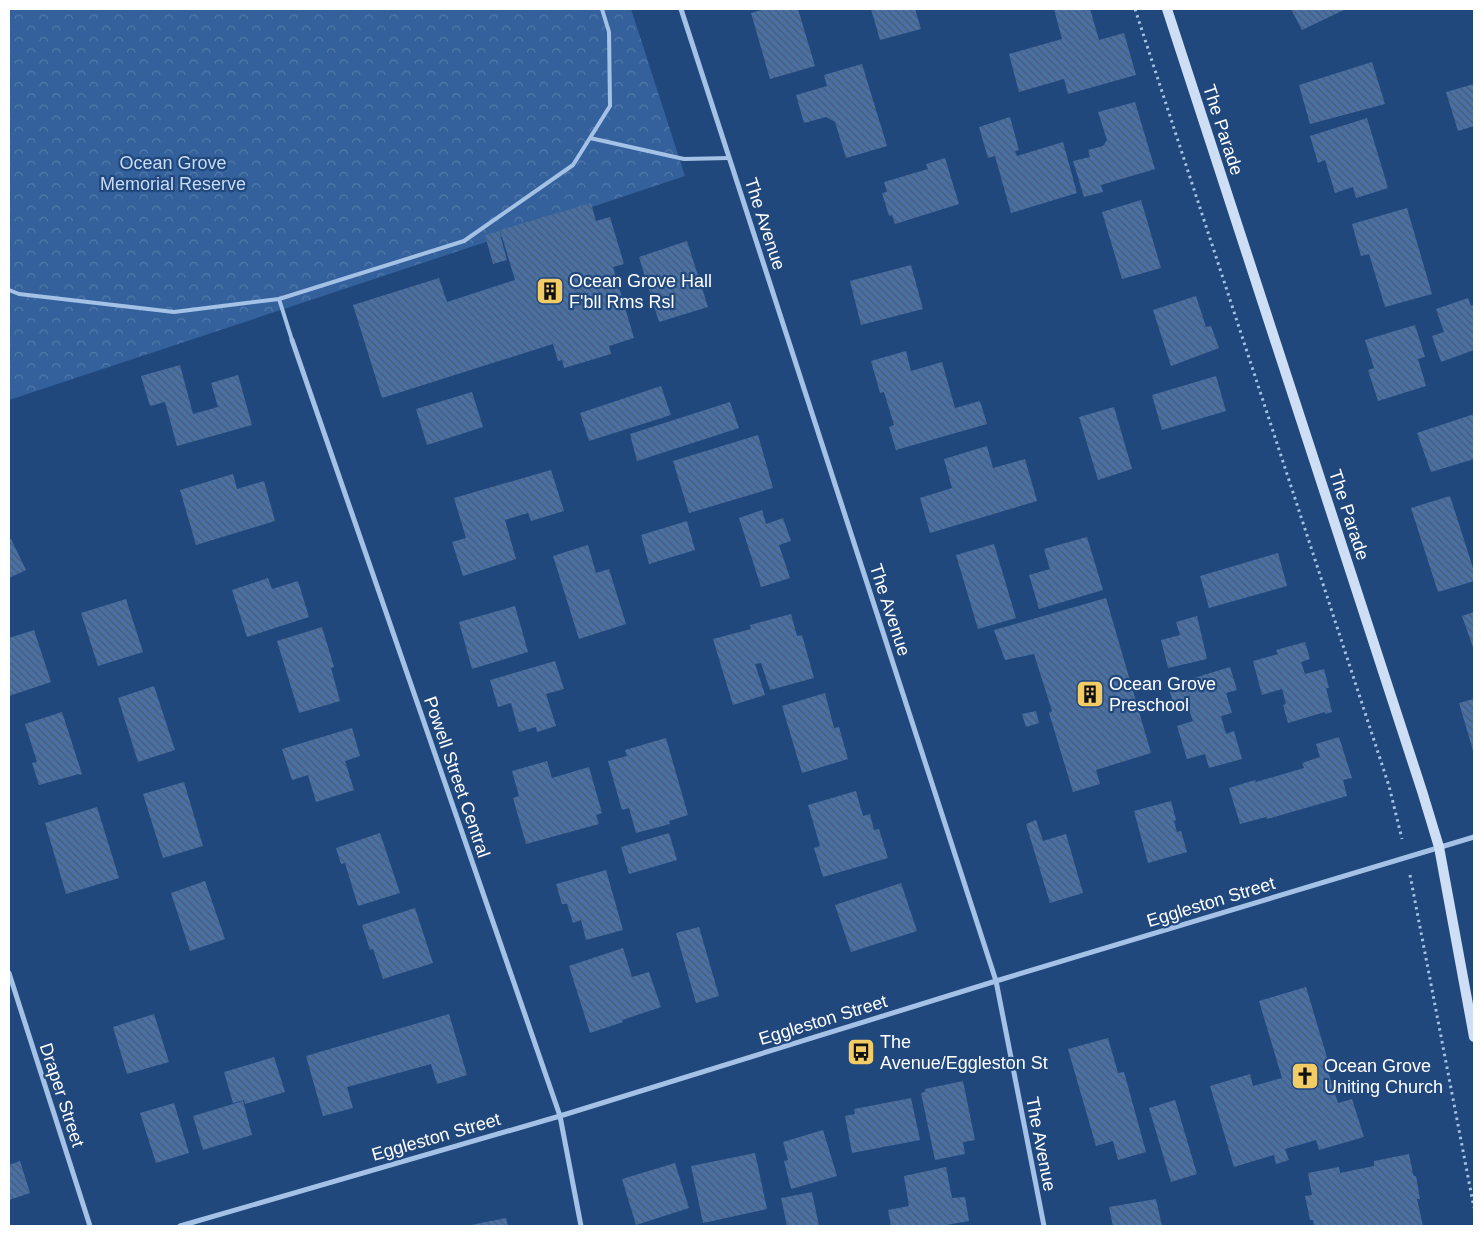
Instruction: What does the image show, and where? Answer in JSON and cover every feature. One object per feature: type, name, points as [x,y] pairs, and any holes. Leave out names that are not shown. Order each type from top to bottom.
[{"type":"main road","name":"The Parade","points":[[1167,9],[1422,791],[1439,848],[1474,1037]]},
{"type":"street","name":"The Avenue","points":[[680,9],[996,982],[1044,1226]]},
{"type":"street","name":"Powell Street Central","points":[[292,340],[560,1116],[581,1226]]},
{"type":"street","name":"Eggleston Street","points":[[180,1226],[560,1116],[1474,837]]},
{"type":"street","name":"Draper Street","points":[[9,973],[90,1226]]},
{"type":"lane","points":[[9,290],[19,294],[174,312],[279,299],[464,241],[574,165],[610,106],[609,32],[602,9]]},
{"type":"lane","points":[[590,138],[684,159],[729,158]]},
{"type":"lane","points":[[279,299],[292,340]]},
{"type":"path","points":[[1135,9],[1389,786],[1407,857],[1474,1208]]},
{"type":"green space","name":"Ocean Grove Memorial Reserve","points":[[9,9],[631,9],[685,176],[9,400]]},
{"type":"building","points":[[765,9],[798,9],[815,66],[770,79],[751,13]]},
{"type":"building","points":[[871,9],[915,9],[921,29],[880,40]]},
{"type":"building","points":[[1054,9],[1090,9],[1099,40],[1124,33],[1136,75],[1068,94],[1064,79],[1019,92],[1009,54],[1062,39]]},
{"type":"building","points":[[1291,9],[1346,9],[1302,30]]},
{"type":"building","points":[[1372,62],[1385,104],[1310,124],[1299,85]]},
{"type":"building","points":[[862,64],[887,146],[846,158],[835,122],[826,117],[804,123],[796,95],[827,86],[824,75]]},
{"type":"building","points":[[1474,84],[1474,126],[1458,131],[1446,92]]},
{"type":"building","points":[[1135,102],[1155,169],[1101,185],[1103,192],[1084,197],[1073,161],[1090,157],[1088,150],[1103,146],[1107,140],[1098,112]]},
{"type":"building","points":[[1010,117],[1019,150],[1015,151],[1017,156],[1063,142],[1077,193],[1011,213],[995,156],[988,158],[979,127]]},
{"type":"building","points":[[1367,118],[1388,188],[1356,198],[1353,187],[1335,193],[1325,160],[1318,163],[1310,136]]},
{"type":"building","points":[[945,158],[959,204],[895,224],[892,215],[889,216],[882,193],[887,192],[884,182],[928,169],[926,164]]},
{"type":"building","points":[[1141,200],[1161,268],[1122,279],[1102,212]]},
{"type":"building","name":"Ocean Grove Hall F'bll Rms Rsl","points":[[591,203],[596,221],[610,217],[624,264],[613,267],[634,338],[609,346],[611,354],[564,368],[562,360],[558,361],[553,344],[382,398],[353,305],[439,278],[447,302],[515,280],[500,230]]},
{"type":"building","points":[[1407,208],[1432,294],[1385,307],[1369,254],[1361,256],[1352,224]]},
{"type":"building","points":[[499,231],[507,260],[493,264],[485,235]]},
{"type":"building","points":[[687,241],[708,307],[659,322],[639,257]]},
{"type":"building","points":[[911,265],[923,309],[861,325],[850,281]]},
{"type":"building","points":[[1196,296],[1206,327],[1211,326],[1219,348],[1171,366],[1153,310]]},
{"type":"building","points":[[1468,298],[1471,306],[1474,305],[1474,350],[1441,362],[1432,336],[1444,332],[1436,309]]},
{"type":"building","points":[[1415,325],[1425,357],[1418,359],[1426,386],[1378,401],[1368,370],[1374,368],[1365,340]]},
{"type":"building","points":[[906,351],[911,371],[942,362],[955,408],[980,401],[987,424],[896,450],[889,427],[894,425],[884,392],[880,393],[871,361]]},
{"type":"building","points":[[180,365],[193,414],[218,407],[211,383],[238,375],[252,425],[177,446],[165,402],[150,406],[141,376]]},
{"type":"building","points":[[1216,376],[1226,411],[1162,430],[1152,395]]},
{"type":"building","points":[[661,386],[671,415],[589,441],[580,413]]},
{"type":"building","points":[[472,392],[483,427],[427,445],[416,409]]},
{"type":"building","points":[[730,402],[739,428],[637,461],[630,434]]},
{"type":"building","points":[[1114,407],[1132,469],[1098,480],[1079,417]]},
{"type":"building","points":[[1474,414],[1474,459],[1431,472],[1417,433]]},
{"type":"building","points":[[758,435],[773,488],[689,513],[673,461]]},
{"type":"building","points":[[987,446],[993,468],[1025,459],[1037,501],[930,533],[920,498],[952,488],[944,459]]},
{"type":"building","points":[[551,470],[564,511],[531,521],[528,513],[505,520],[516,559],[463,576],[452,542],[466,538],[454,498]]},
{"type":"building","points":[[233,474],[237,489],[264,481],[275,521],[196,545],[180,490]]},
{"type":"building","points":[[1450,496],[1474,571],[1474,581],[1438,592],[1411,508]]},
{"type":"building","points":[[762,510],[766,524],[783,518],[791,541],[779,545],[790,578],[761,587],[739,518]]},
{"type":"building","points":[[687,521],[695,550],[649,564],[641,535]]},
{"type":"building","points":[[1087,537],[1103,590],[1039,609],[1029,575],[1050,569],[1044,549]]},
{"type":"building","points":[[11,539],[26,570],[9,578],[9,540]]},
{"type":"building","points":[[994,544],[1016,618],[978,629],[956,555]]},
{"type":"building","points":[[588,545],[596,573],[609,569],[626,624],[579,639],[553,556]]},
{"type":"building","points":[[1278,553],[1287,586],[1209,608],[1200,576]]},
{"type":"building","points":[[268,578],[272,589],[298,581],[309,617],[247,637],[232,590]]},
{"type":"building","name":"Ocean Grove Preschool","points":[[1106,598],[1151,753],[1096,770],[1100,784],[1073,792],[1049,713],[1052,711],[1034,654],[1005,660],[994,630]]},
{"type":"building","points":[[126,599],[143,652],[98,666],[81,613]]},
{"type":"building","points":[[515,606],[528,652],[472,669],[459,622]]},
{"type":"building","points":[[1474,612],[1474,650],[1462,616]]},
{"type":"building","points":[[791,614],[797,636],[802,635],[814,678],[770,690],[761,663],[755,664],[765,695],[733,705],[713,639],[751,629],[750,625]]},
{"type":"building","points":[[1197,616],[1207,659],[1168,668],[1161,640],[1180,635],[1176,622]]},
{"type":"building","points":[[322,627],[334,667],[331,668],[340,701],[299,713],[277,641]]},
{"type":"building","points":[[34,630],[51,682],[9,696],[9,638]]},
{"type":"building","points":[[1305,642],[1310,659],[1301,662],[1305,674],[1324,669],[1329,688],[1326,688],[1332,712],[1325,714],[1325,712],[1288,723],[1283,705],[1286,704],[1282,689],[1262,695],[1253,661],[1278,654],[1276,650]]},
{"type":"building","points":[[555,661],[564,689],[546,694],[556,726],[537,732],[536,727],[519,732],[511,703],[498,707],[490,680]]},
{"type":"building","points":[[1230,667],[1237,690],[1226,693],[1232,713],[1221,716],[1226,734],[1234,731],[1242,759],[1209,768],[1205,754],[1187,759],[1177,726],[1193,721],[1187,704],[1175,708],[1168,686]]},
{"type":"building","points":[[154,686],[175,750],[138,762],[118,698]]},
{"type":"building","points":[[825,693],[834,728],[839,727],[848,759],[802,773],[782,706]]},
{"type":"building","points":[[1474,699],[1474,754],[1459,703]]},
{"type":"building","points":[[1036,711],[1039,723],[1026,727],[1022,714]]},
{"type":"building","points":[[62,712],[82,774],[39,785],[32,763],[37,762],[25,724]]},
{"type":"building","points":[[352,728],[360,756],[345,761],[354,790],[316,802],[308,775],[292,780],[282,749]]},
{"type":"building","points":[[1339,737],[1352,778],[1343,780],[1347,796],[1267,819],[1266,817],[1240,824],[1229,788],[1304,768],[1302,763],[1320,757],[1316,744]]},
{"type":"building","points":[[666,738],[688,815],[669,821],[670,824],[636,833],[629,808],[622,810],[608,761],[627,756],[625,750]]},
{"type":"building","points":[[547,761],[552,778],[589,767],[602,813],[596,815],[599,824],[526,844],[513,798],[519,796],[512,771]]},
{"type":"building","points":[[184,782],[203,846],[163,858],[143,794]]},
{"type":"building","points":[[856,791],[863,816],[870,814],[874,830],[879,829],[888,858],[823,877],[814,848],[820,846],[808,805]]},
{"type":"building","points":[[1171,801],[1177,832],[1181,831],[1187,852],[1148,863],[1134,811]]},
{"type":"building","points":[[97,807],[119,878],[66,894],[45,823]]},
{"type":"building","points":[[1036,820],[1043,841],[1066,834],[1083,893],[1050,903],[1026,824]]},
{"type":"building","points":[[380,833],[400,893],[358,906],[345,863],[341,864],[336,848]]},
{"type":"building","points":[[669,833],[677,860],[629,874],[621,847]]},
{"type":"building","points":[[606,870],[623,930],[586,940],[581,920],[573,923],[567,904],[562,904],[556,884]]},
{"type":"building","points":[[205,881],[225,939],[190,951],[171,893]]},
{"type":"building","points":[[901,883],[917,931],[851,952],[835,905]]},
{"type":"building","points":[[415,908],[433,963],[383,979],[373,949],[370,950],[362,925]]},
{"type":"building","points":[[699,927],[719,996],[696,1003],[676,933]]},
{"type":"building","points":[[623,948],[632,977],[649,972],[661,1007],[590,1033],[569,966]]},
{"type":"building","name":"Ocean Grove Uniting Church","points":[[1306,987],[1329,1064],[1326,1065],[1338,1103],[1352,1099],[1364,1137],[1319,1150],[1316,1140],[1285,1149],[1289,1160],[1276,1164],[1274,1155],[1234,1167],[1210,1086],[1250,1074],[1253,1086],[1282,1078],[1259,1001]]},
{"type":"building","points":[[154,1014],[169,1062],[127,1074],[113,1027]]},
{"type":"building","points":[[449,1014],[467,1075],[437,1084],[431,1064],[347,1087],[353,1108],[323,1116],[306,1056]]},
{"type":"building","points":[[1108,1038],[1118,1073],[1124,1072],[1146,1152],[1118,1160],[1113,1141],[1096,1146],[1068,1049]]},
{"type":"building","points":[[274,1057],[285,1092],[245,1104],[244,1100],[233,1103],[224,1072]]},
{"type":"building","points":[[963,1081],[975,1140],[963,1142],[965,1154],[935,1160],[921,1093],[925,1092],[925,1089]]},
{"type":"building","points":[[911,1098],[920,1140],[852,1153],[845,1116],[855,1114],[854,1109]]},
{"type":"building","points":[[1175,1100],[1197,1174],[1171,1182],[1149,1108]]},
{"type":"building","points":[[243,1101],[252,1135],[203,1150],[193,1116]]},
{"type":"building","points":[[174,1103],[189,1153],[156,1163],[140,1113]]},
{"type":"building","points":[[823,1130],[837,1176],[791,1189],[784,1161],[788,1160],[783,1142]]},
{"type":"building","points":[[755,1153],[767,1209],[703,1223],[691,1166]]},
{"type":"building","points":[[1409,1154],[1413,1174],[1416,1176],[1420,1199],[1417,1199],[1423,1226],[1314,1226],[1313,1220],[1310,1220],[1305,1196],[1312,1195],[1308,1173],[1339,1167],[1340,1173],[1374,1166],[1374,1161]]},
{"type":"building","points":[[20,1161],[30,1193],[9,1200],[9,1165]]},
{"type":"building","points":[[675,1163],[689,1208],[636,1225],[622,1179]]},
{"type":"building","points":[[946,1167],[952,1198],[965,1197],[969,1221],[941,1226],[891,1226],[888,1210],[909,1206],[904,1176]]},
{"type":"building","points":[[812,1192],[819,1226],[787,1226],[781,1198]]},
{"type":"building","points":[[1156,1199],[1162,1226],[1113,1226],[1109,1207]]},
{"type":"building","points":[[506,1218],[508,1226],[471,1226],[471,1225]]},
{"type":"place","name":"Ocean Grove Hall F'bll Rms Rsl","points":[[550,291]]},
{"type":"place","name":"Ocean Grove Preschool","points":[[1090,694]]},
{"type":"place","name":"The Avenue/Eggleston St","points":[[861,1052]]},
{"type":"place","name":"Ocean Grove Uniting Church","points":[[1305,1076]]}]
